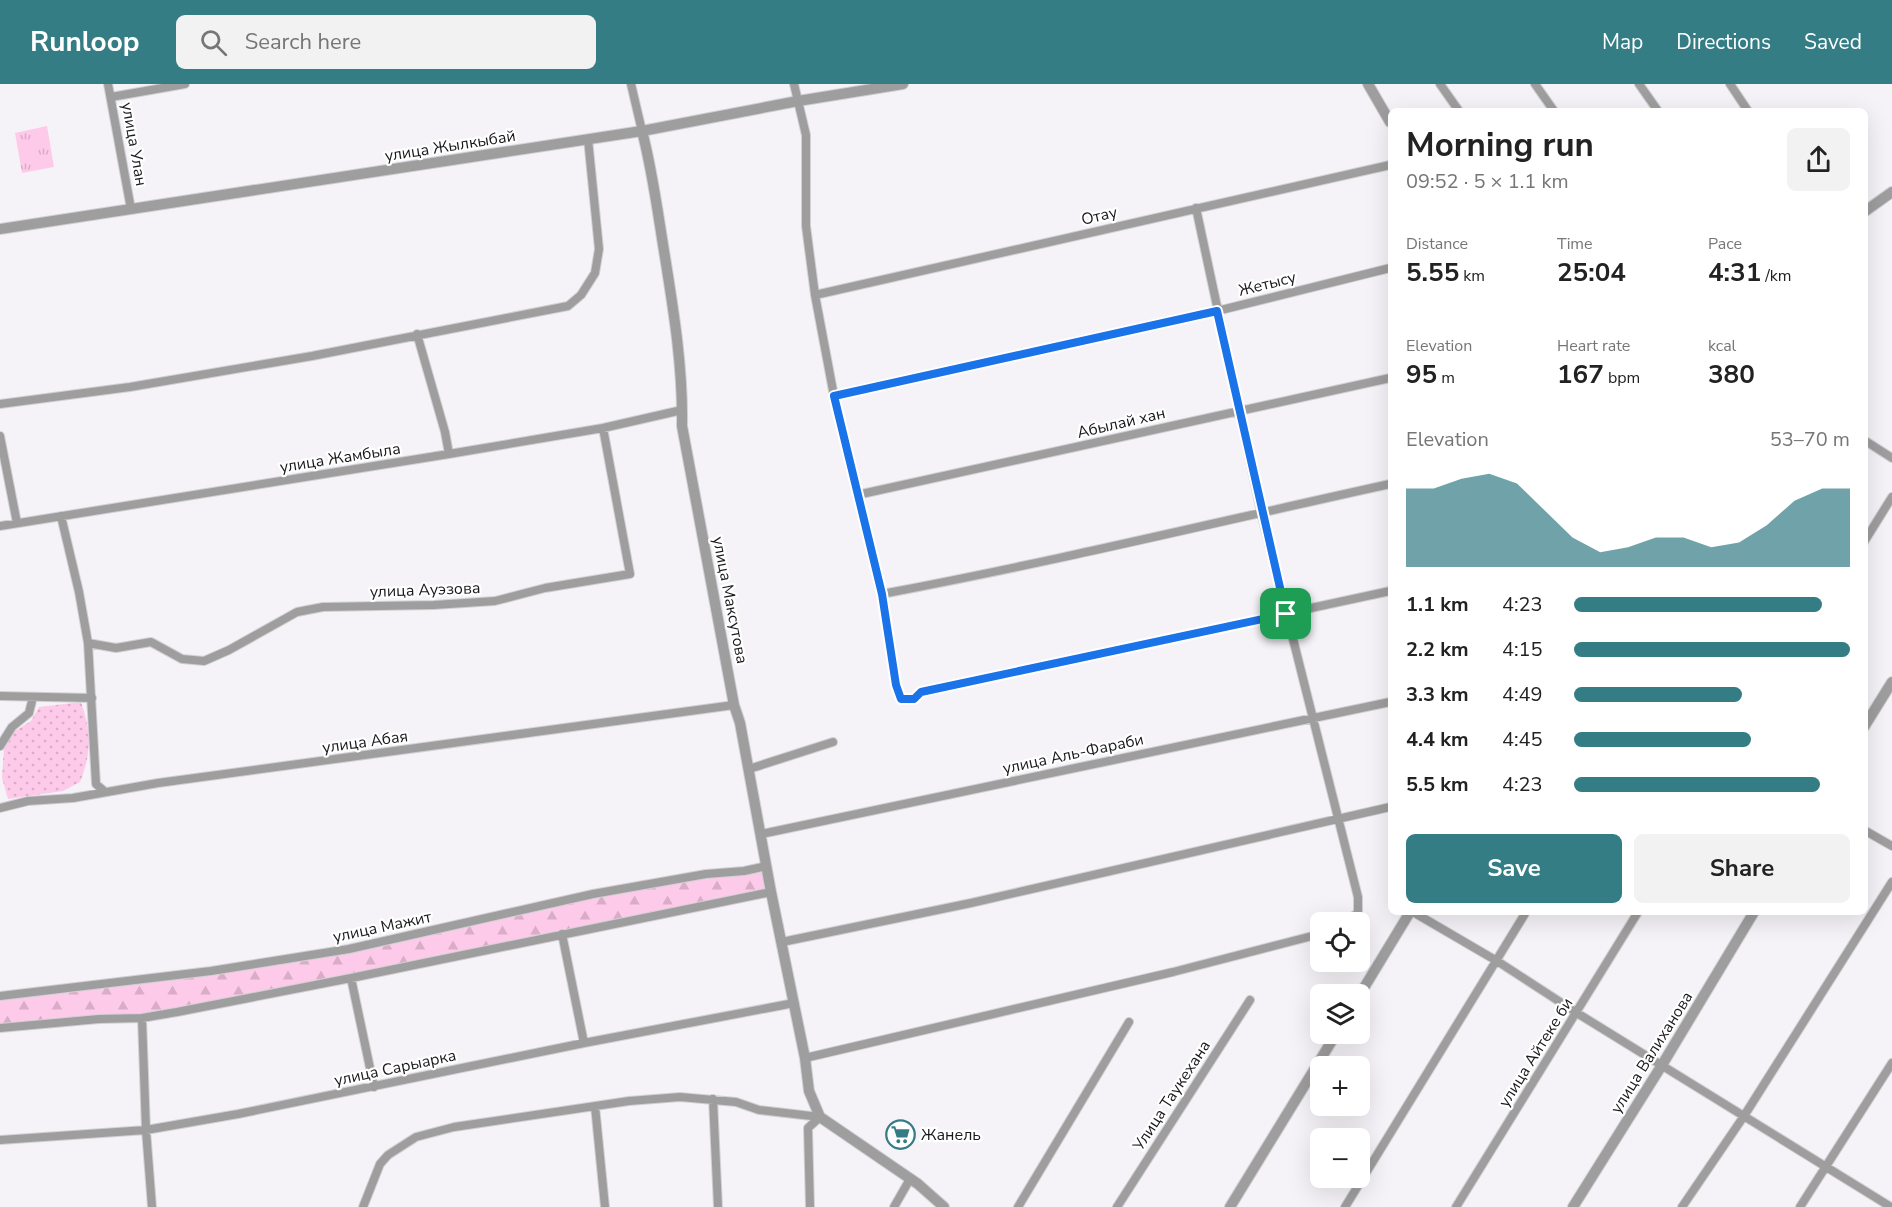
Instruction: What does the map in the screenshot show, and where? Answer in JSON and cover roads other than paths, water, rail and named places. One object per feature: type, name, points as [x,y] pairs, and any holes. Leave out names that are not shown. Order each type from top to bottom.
[{"type":"street","name":"улица Улан","points":[[108,84],[131,210]]},
{"type":"street","points":[[111,97],[185,84]]},
{"type":"street","name":"улица Максутова","points":[[631,84],[650,164],[674,314],[683,395],[682,426],[734,705],[740,723],[805,1058],[809,1091],[820,1117]]},
{"type":"street","points":[[794,84],[806,135],[806,226],[815,295],[834,396],[882,594],[896,685],[901,699],[914,699],[921,692],[1388,591]]},
{"type":"street","name":"улица Жылкыбай","points":[[0,229],[642,131],[798,101],[903,84]]},
{"type":"street","points":[[1368,84],[1388,119]]},
{"type":"street","points":[[1440,84],[1457,108]]},
{"type":"street","points":[[1535,84],[1552,108]]},
{"type":"street","points":[[1639,84],[1656,108]]},
{"type":"street","points":[[1730,84],[1746,108]]},
{"type":"street","points":[[0,404],[130,387],[312,356],[568,306],[581,295],[595,273],[599,249],[588,139]]},
{"type":"street","name":"Отау","points":[[815,295],[1388,165]]},
{"type":"street","points":[[1868,209],[1892,192]]},
{"type":"street","points":[[1196,208],[1262,512],[1358,897],[1358,912]]},
{"type":"street","name":"Жетысу","points":[[834,396],[1217,311],[1388,268]]},
{"type":"street","points":[[417,334],[438,405],[449,454]]},
{"type":"street","name":"Абылай хан","points":[[858,495],[1388,378]]},
{"type":"street","name":"улица Жамбыла","points":[[0,526],[603,428],[682,410]]},
{"type":"street","name":"улица Ауэзова","points":[[88,643],[116,648],[151,642],[182,659],[204,661],[229,651],[297,612],[323,607],[434,605],[495,601],[545,588],[630,574],[603,428]]},
{"type":"street","points":[[0,436],[17,523]]},
{"type":"street","points":[[1868,443],[1892,458]]},
{"type":"street","points":[[882,594],[1106,549],[1388,484]]},
{"type":"street","points":[[1868,536],[1892,497]]},
{"type":"street","points":[[61,516],[79,592],[88,643],[96,784],[104,791]]},
{"type":"street","points":[[1868,721],[1892,682]]},
{"type":"street","points":[[0,696],[92,698]]},
{"type":"street","points":[[0,746],[12,726],[29,713],[33,697]]},
{"type":"street","name":"улица Аль-Фараби","points":[[761,834],[1388,702]]},
{"type":"street","name":"улица Абая","points":[[0,808],[28,801],[73,798],[104,791],[734,705]]},
{"type":"street","points":[[749,769],[833,742]]},
{"type":"street","points":[[782,942],[971,903],[1388,807]]},
{"type":"street","points":[[1868,832],[1892,846]]},
{"type":"street","name":"улица Мажит","points":[[0,996],[211,970],[349,949],[593,894],[767,866]]},
{"type":"street","points":[[1682,1207],[1744,1116],[1892,882]]},
{"type":"street","points":[[0,1028],[99,1019],[142,1018],[351,978],[771,892]]},
{"type":"street","points":[[1366,984],[1409,915]]},
{"type":"street","points":[[1416,915],[1497,961],[1891,1207]]},
{"type":"street","points":[[1345,1207],[1524,915]]},
{"type":"street","name":"улица Айтеке би","points":[[1456,1207],[1636,915]]},
{"type":"street","name":"улица Валиханова","points":[[1573,1207],[1752,915]]},
{"type":"street","points":[[562,934],[584,1043]]},
{"type":"street","points":[[805,1058],[1237,957],[1310,937]]},
{"type":"street","points":[[351,978],[374,1087]]},
{"type":"street","name":"Улица Таукехана","points":[[1117,1207],[1250,1000]]},
{"type":"street","name":"улица Сарыарка","points":[[0,1140],[146,1130],[794,1003]]},
{"type":"street","points":[[142,1018],[146,1130],[152,1207]]},
{"type":"street","points":[[1018,1207],[1129,1022]]},
{"type":"street","points":[[1230,1207],[1330,1044]]},
{"type":"street","points":[[1800,1207],[1892,1063]]},
{"type":"street","points":[[363,1207],[380,1164],[388,1155],[416,1137],[454,1127],[629,1101],[680,1097],[736,1102],[759,1110],[820,1117],[910,1179],[944,1207]]},
{"type":"street","points":[[713,1100],[718,1207]]},
{"type":"street","points":[[595,1106],[605,1207]]},
{"type":"street","points":[[810,1207],[808,1128],[820,1117]]},
{"type":"street","points":[[894,1207],[910,1179]]},
{"type":"place","name":"Жанель","points":[[900,1134]]}]
